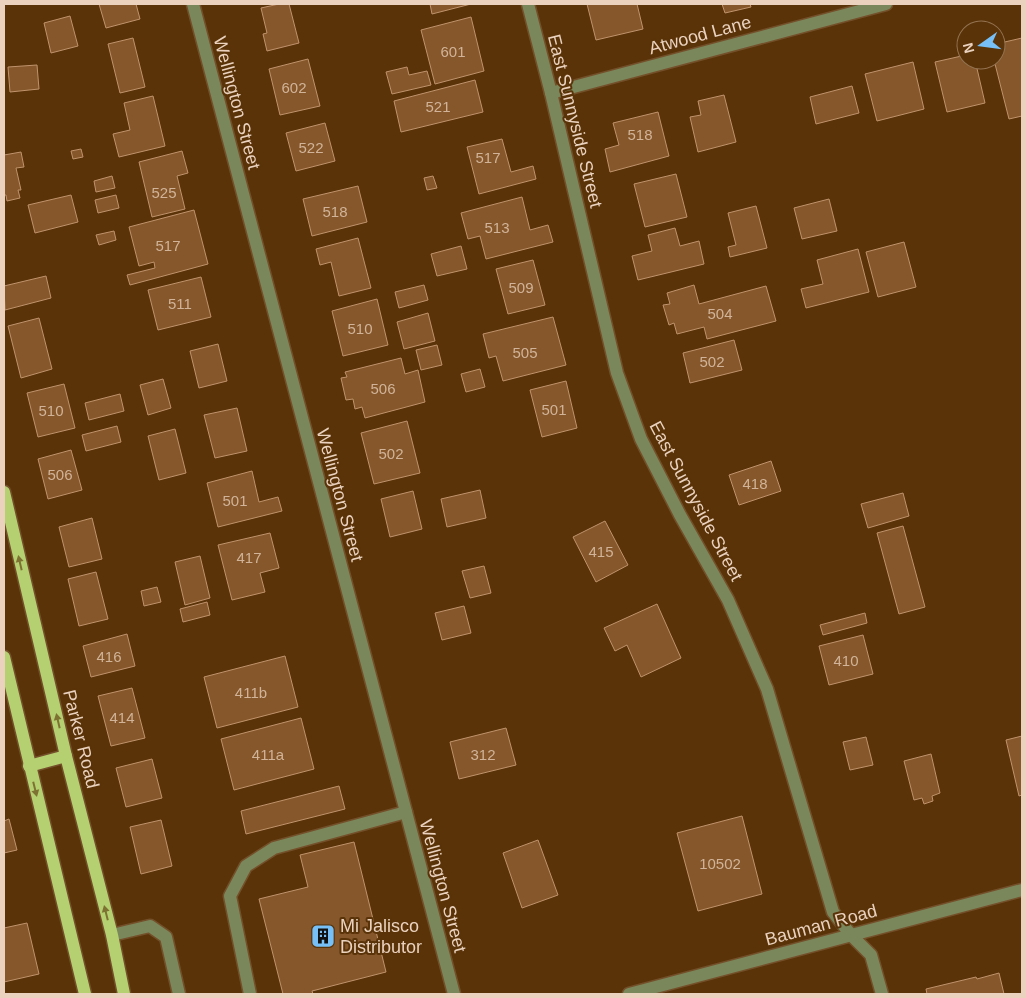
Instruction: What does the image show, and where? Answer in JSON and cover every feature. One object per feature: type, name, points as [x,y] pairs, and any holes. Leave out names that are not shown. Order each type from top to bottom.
[{"type":"main road","name":"Parker Road","points":[[4,492],[66,756],[112,935],[124,994]]},
{"type":"main road","points":[[4,657],[85,994]]},
{"type":"main road","points":[[29,766],[66,756]]},
{"type":"street","name":"Wellington Street","points":[[193,4],[454,994]]},
{"type":"street","name":"East Sunnyside Street","points":[[528,4],[551,93],[617,374],[641,439],[680,515],[728,600],[767,689],[833,912],[850,935],[871,955],[882,994]]},
{"type":"street","name":"Atwood Lane","points":[[551,93],[886,4]]},
{"type":"street","points":[[250,994],[230,896],[246,866],[274,848],[406,812]]},
{"type":"street","name":"Bauman Road","points":[[630,994],[1022,890]]},
{"type":"street","points":[[112,935],[150,926],[166,937],[179,994]]},
{"type":"building","points":[[99,4],[136,4],[140,19],[106,28]]},
{"type":"building","points":[[289,4],[299,43],[267,51],[263,34],[267,33],[261,8]]},
{"type":"building","points":[[430,4],[471,4],[432,14]]},
{"type":"building","points":[[587,4],[637,4],[643,29],[596,40]]},
{"type":"building","points":[[722,4],[750,4],[751,7],[725,13]]},
{"type":"building","points":[[70,16],[78,46],[51,53],[44,23]]},
{"type":"building","points":[[471,17],[484,71],[435,84],[421,30]]},
{"type":"building","points":[[133,38],[145,87],[120,93],[108,44]]},
{"type":"building","points":[[1022,38],[1022,116],[1009,119],[997,70],[1006,70],[1006,42]]},
{"type":"building","points":[[956,57],[956,70],[977,70],[985,103],[947,112],[935,62]]},
{"type":"building","points":[[308,59],[320,106],[280,115],[269,69]]},
{"type":"building","points":[[913,62],[924,109],[877,121],[865,74]]},
{"type":"building","points":[[37,65],[39,89],[10,92],[8,67]]},
{"type":"building","points":[[407,67],[409,75],[427,71],[431,85],[392,94],[386,72]]},
{"type":"building","points":[[475,80],[483,112],[401,132],[394,101]]},
{"type":"building","points":[[852,86],[859,113],[816,124],[810,97]]},
{"type":"building","points":[[724,95],[736,142],[698,152],[690,117],[701,115],[698,101]]},
{"type":"building","points":[[153,96],[165,146],[119,157],[113,134],[130,130],[124,103]]},
{"type":"building","points":[[658,112],[669,156],[610,172],[605,149],[619,145],[613,123]]},
{"type":"building","points":[[325,123],[335,161],[296,171],[286,133]]},
{"type":"building","points":[[502,139],[511,172],[533,166],[536,179],[479,194],[467,147]]},
{"type":"building","points":[[81,149],[83,157],[73,159],[71,151]]},
{"type":"building","points":[[182,151],[188,173],[177,176],[185,209],[152,217],[139,162]]},
{"type":"building","points":[[21,152],[24,167],[16,168],[21,190],[18,190],[20,198],[7,201],[6,195],[4,195],[4,155]]},
{"type":"building","points":[[676,174],[687,217],[645,227],[634,184]]},
{"type":"building","points":[[112,176],[115,188],[96,192],[94,181]]},
{"type":"building","points":[[433,176],[437,188],[427,190],[424,178]]},
{"type":"building","points":[[358,186],[367,222],[312,236],[303,199]]},
{"type":"building","points":[[71,195],[78,222],[35,233],[28,205]]},
{"type":"building","points":[[116,195],[119,208],[98,213],[95,200]]},
{"type":"building","points":[[522,197],[530,230],[548,225],[553,242],[486,259],[480,236],[468,239],[461,213]]},
{"type":"building","points":[[829,199],[837,231],[802,239],[794,208]]},
{"type":"building","points":[[756,206],[767,248],[730,257],[728,247],[736,245],[728,213]]},
{"type":"building","points":[[194,210],[208,264],[130,285],[127,275],[155,268],[154,262],[139,266],[129,227]]},
{"type":"building","points":[[675,228],[680,246],[699,241],[704,264],[638,280],[632,256],[652,251],[648,235]]},
{"type":"building","points":[[114,231],[116,240],[99,245],[96,235]]},
{"type":"building","points":[[358,238],[371,288],[339,296],[331,262],[320,265],[316,249]]},
{"type":"building","points":[[904,242],[916,287],[878,297],[866,252]]},
{"type":"building","points":[[461,246],[467,269],[437,276],[431,254]]},
{"type":"building","points":[[858,249],[869,292],[806,308],[801,289],[823,284],[817,260]]},
{"type":"building","points":[[533,260],[545,305],[508,314],[496,269]]},
{"type":"building","points":[[46,276],[51,298],[5,310],[4,286]]},
{"type":"building","points":[[201,277],[211,317],[158,330],[148,290]]},
{"type":"building","points":[[424,285],[428,300],[399,308],[395,292]]},
{"type":"building","points":[[694,285],[699,304],[766,286],[776,321],[707,339],[704,327],[677,334],[674,323],[669,325],[663,305],[670,304],[667,293]]},
{"type":"building","points":[[377,299],[388,345],[343,356],[332,311]]},
{"type":"building","points":[[428,313],[435,341],[404,349],[397,322]]},
{"type":"building","points":[[553,317],[566,365],[503,381],[496,356],[489,358],[483,334]]},
{"type":"building","points":[[39,318],[52,369],[21,378],[8,326]]},
{"type":"building","points":[[734,340],[742,370],[690,383],[683,353]]},
{"type":"building","points":[[218,344],[227,381],[199,388],[190,351]]},
{"type":"building","points":[[437,345],[442,365],[421,370],[416,350]]},
{"type":"building","points":[[401,358],[405,374],[418,370],[425,402],[365,418],[362,407],[355,409],[353,399],[346,400],[341,378],[347,377],[345,372]]},
{"type":"building","points":[[480,369],[485,387],[466,392],[461,374]]},
{"type":"building","points":[[163,379],[171,408],[148,415],[140,385]]},
{"type":"building","points":[[566,381],[577,428],[542,437],[530,390]]},
{"type":"building","points":[[64,384],[75,428],[38,437],[27,393]]},
{"type":"building","points":[[120,394],[124,411],[89,420],[85,403]]},
{"type":"building","points":[[237,408],[247,451],[215,458],[204,415]]},
{"type":"building","points":[[407,421],[420,473],[374,484],[361,433]]},
{"type":"building","points":[[117,426],[121,442],[86,451],[82,435]]},
{"type":"building","points":[[175,429],[186,473],[159,480],[148,436]]},
{"type":"building","points":[[71,450],[82,490],[48,499],[38,459]]},
{"type":"building","points":[[771,461],[781,491],[739,505],[729,475]]},
{"type":"building","points":[[252,471],[259,502],[278,497],[282,511],[218,527],[207,483]]},
{"type":"building","points":[[480,490],[486,518],[447,527],[441,499]]},
{"type":"building","points":[[413,491],[422,529],[390,537],[381,499]]},
{"type":"building","points":[[903,493],[909,516],[868,528],[861,504]]},
{"type":"building","points":[[92,518],[102,559],[69,567],[59,527]]},
{"type":"building","points":[[605,521],[628,565],[596,582],[573,537]]},
{"type":"building","points":[[903,526],[925,607],[899,614],[877,533]]},
{"type":"building","points":[[270,533],[279,568],[260,573],[265,592],[232,600],[218,545]]},
{"type":"building","points":[[200,556],[210,598],[185,605],[175,562]]},
{"type":"building","points":[[484,566],[491,593],[470,598],[462,571]]},
{"type":"building","points":[[96,572],[108,619],[79,626],[68,579]]},
{"type":"building","points":[[157,587],[161,602],[144,606],[141,591]]},
{"type":"building","points":[[207,602],[210,615],[183,622],[180,609]]},
{"type":"building","points":[[657,604],[681,658],[641,677],[627,645],[615,651],[604,628]]},
{"type":"building","points":[[464,606],[471,633],[442,640],[435,613]]},
{"type":"building","points":[[865,613],[867,623],[823,635],[820,625]]},
{"type":"building","points":[[127,634],[135,666],[91,677],[83,646]]},
{"type":"building","points":[[863,635],[873,674],[829,685],[819,646]]},
{"type":"building","points":[[285,656],[298,707],[217,728],[204,677]]},
{"type":"building","points":[[132,688],[145,738],[111,746],[98,696]]},
{"type":"building","points":[[301,718],[314,769],[234,790],[221,739]]},
{"type":"building","points":[[506,728],[516,765],[459,779],[450,742]]},
{"type":"building","points":[[1022,736],[1022,795],[1019,796],[1006,740]]},
{"type":"building","points":[[866,737],[873,765],[850,770],[843,742]]},
{"type":"building","points":[[931,754],[940,793],[932,796],[933,801],[924,804],[922,798],[914,800],[904,761]]},
{"type":"building","points":[[152,759],[162,798],[126,807],[116,768]]},
{"type":"building","points":[[339,786],[345,809],[246,834],[241,811]]},
{"type":"building","points":[[742,816],[762,894],[698,911],[677,833]]},
{"type":"building","points":[[9,819],[17,850],[4,853],[4,821]]},
{"type":"building","points":[[161,820],[172,866],[141,874],[130,827]]},
{"type":"building","points":[[538,840],[558,895],[522,908],[503,853]]},
{"type":"building","name":"Mi Jalisco Distributor","points":[[354,842],[386,972],[312,991],[313,994],[283,994],[259,899],[308,887],[300,855]]},
{"type":"building","points":[[27,923],[39,974],[4,982],[4,928]]},
{"type":"building","points":[[999,973],[1004,994],[927,994],[926,989]]},
{"type":"place","name":"Mi Jalisco Distributor","points":[[323,936]]}]
